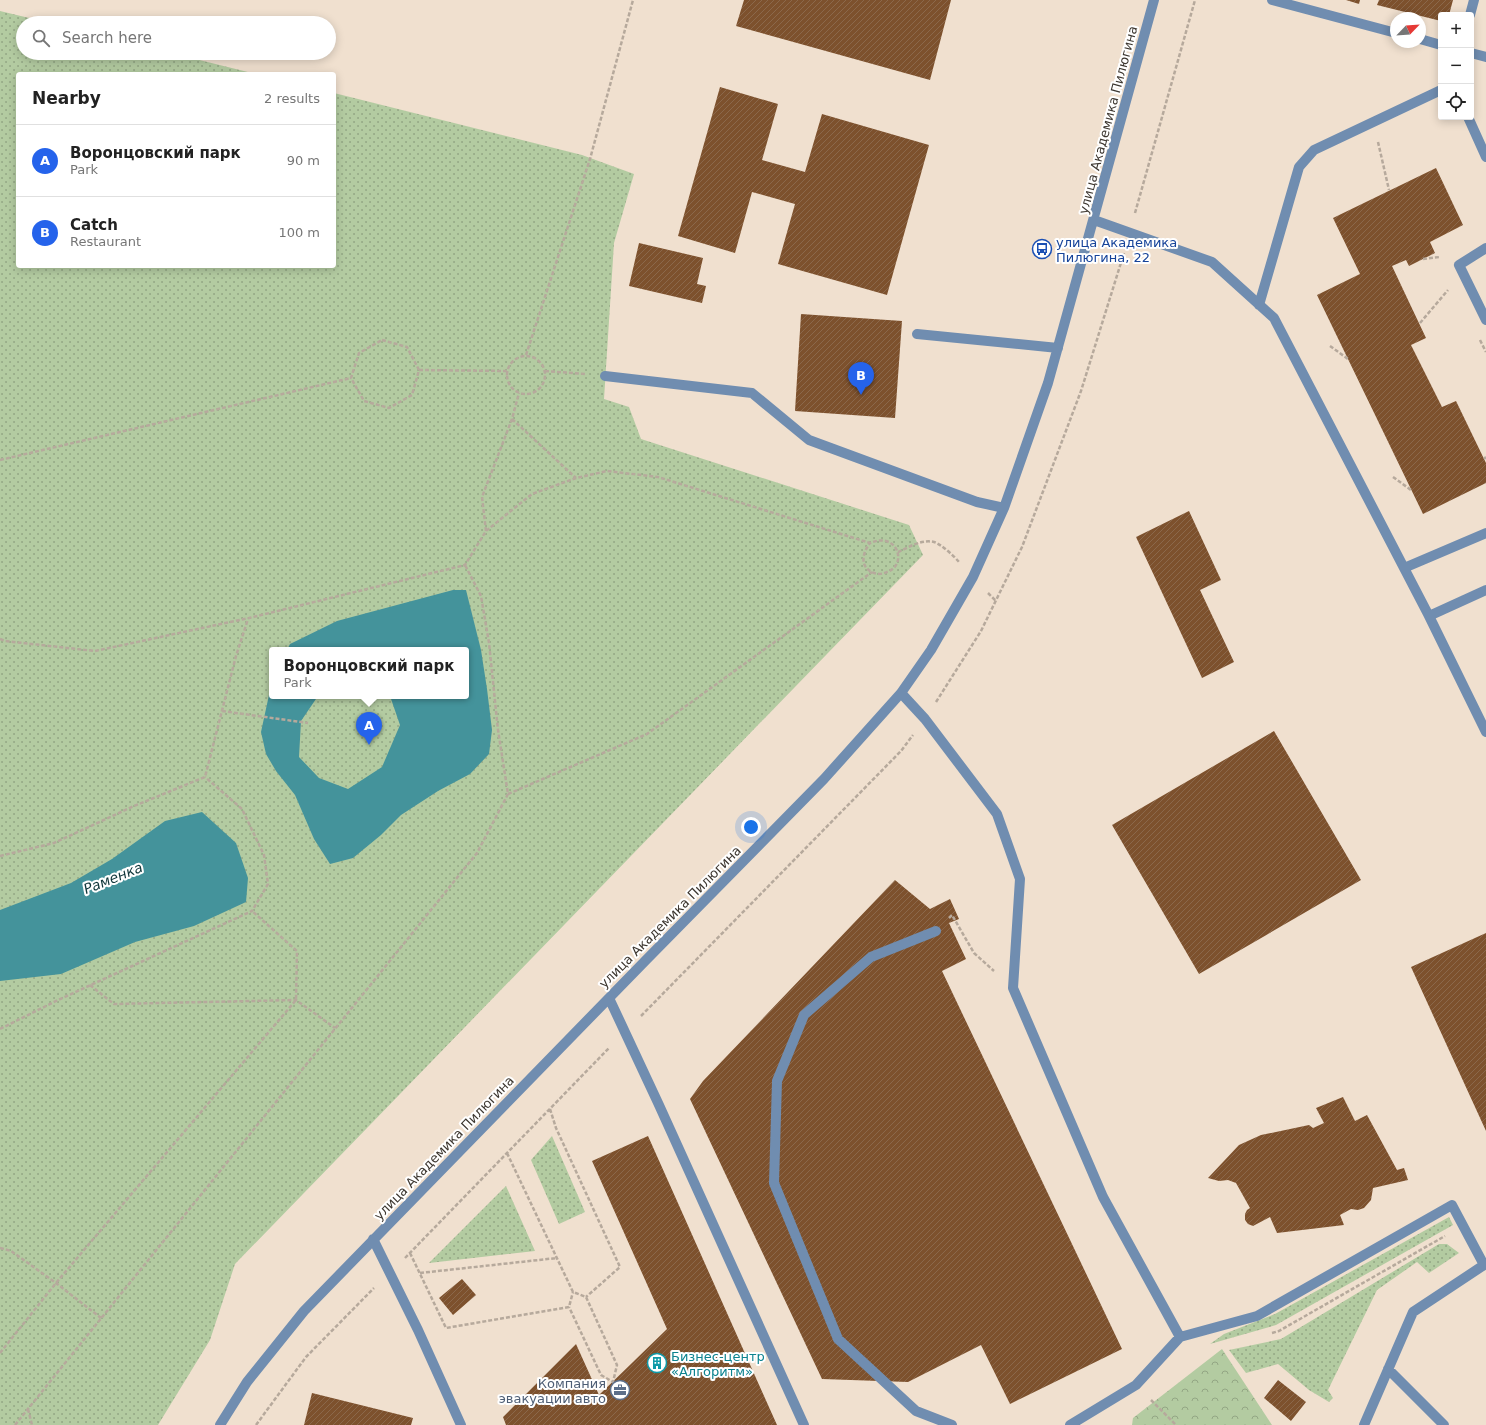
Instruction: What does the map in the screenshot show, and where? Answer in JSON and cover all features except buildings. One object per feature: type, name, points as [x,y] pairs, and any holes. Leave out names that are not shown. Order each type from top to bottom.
[{"type":"street","name":"улица Академика Пилюгина","points":[[220,1425],[247,1382],[304,1311],[373,1238],[824,779],[901,693],[931,650],[973,577],[1004,508],[1048,383],[1154,0]]},
{"type":"street","points":[[1272,0],[1390,31]]},
{"type":"street","points":[[1471,12],[1474,0]]},
{"type":"street","points":[[1426,41],[1438,44]]},
{"type":"street","points":[[1474,54],[1486,57]]},
{"type":"street","points":[[1259,305],[1299,167],[1314,150],[1438,91]]},
{"type":"street","points":[[1469,120],[1486,157]]},
{"type":"street","points":[[1094,220],[1212,262],[1274,318],[1429,616],[1486,732]]},
{"type":"street","points":[[1486,248],[1459,265],[1486,320]]},
{"type":"street","points":[[917,334],[1058,348]]},
{"type":"street","points":[[605,376],[752,393],[809,440],[977,502],[1004,508]]},
{"type":"street","points":[[1404,568],[1486,533]]},
{"type":"street","points":[[1429,616],[1486,590]]},
{"type":"street","points":[[901,693],[925,719],[997,814],[1020,879],[1013,988],[1103,1198],[1180,1337]]},
{"type":"street","points":[[936,931],[871,957],[804,1015],[777,1081],[774,1183],[838,1339],[916,1411],[952,1425]]},
{"type":"street","points":[[609,998],[804,1425]]},
{"type":"street","points":[[1070,1425],[1136,1385],[1180,1337],[1257,1316],[1452,1205],[1485,1265],[1413,1312],[1364,1425]]},
{"type":"street","points":[[373,1238],[461,1425]]},
{"type":"street","points":[[1388,1369],[1444,1425]]},
{"type":"path","points":[[526,355],[590,159],[633,0]]},
{"type":"path","points":[[256,1425],[306,1358],[901,751],[925,719],[981,631],[1022,548],[1081,391],[1130,233],[1195,0]]},
{"type":"path","points":[[1374,122],[1389,190]]},
{"type":"path","points":[[1423,259],[1442,257]]},
{"type":"path","points":[[1420,323],[1453,285]]},
{"type":"path","points":[[382,340],[407,347],[419,370],[412,395],[389,408],[364,400],[351,378],[359,353],[382,340]]},
{"type":"path","points":[[1330,346],[1348,359]]},
{"type":"path","points":[[526,355],[538,360],[545,372],[542,384],[537,389],[532,393],[519,393],[509,384],[507,371],[514,360],[526,355]]},
{"type":"path","points":[[419,370],[507,371]]},
{"type":"path","points":[[545,372],[605,376]]},
{"type":"path","points":[[0,460],[351,378]]},
{"type":"path","points":[[486,531],[482,497],[512,419],[519,393]]},
{"type":"path","points":[[512,419],[576,478]]},
{"type":"path","points":[[0,639],[5,641],[95,651],[249,618],[465,565],[486,531],[532,494],[576,478],[607,471],[658,477],[870,543]]},
{"type":"path","points":[[1393,477],[1411,490]]},
{"type":"path","points":[[878,540],[887,540],[894,545],[898,552],[898,563],[892,571],[882,574],[872,572],[866,566],[863,558],[865,550],[870,543],[878,540]]},
{"type":"path","points":[[898,552],[918,543],[934,542],[952,554],[961,564]]},
{"type":"path","points":[[15,1425],[477,853],[508,794],[498,730],[489,643],[481,596],[465,565]]},
{"type":"path","points":[[508,794],[647,734],[872,572]]},
{"type":"path","points":[[984,589],[996,601]]},
{"type":"path","points":[[205,777],[236,656],[249,618]]},
{"type":"path","points":[[222,711],[308,723]]},
{"type":"path","points":[[0,856],[54,843],[134,806],[205,777]]},
{"type":"path","points":[[0,1029],[90,985],[252,911],[268,884],[264,855],[242,809],[205,777]]},
{"type":"path","points":[[0,1353],[56,1283],[296,1000],[297,951],[252,911]]},
{"type":"path","points":[[957,924],[974,953]]},
{"type":"path","points":[[90,985],[114,1004],[296,1000],[335,1028]]},
{"type":"path","points":[[550,1109],[556,1128],[620,1267],[586,1297]]},
{"type":"path","points":[[507,1153],[573,1292],[569,1307],[600,1376],[613,1382],[617,1365],[586,1297],[573,1292]]},
{"type":"path","points":[[0,1248],[11,1251],[56,1283],[101,1318]]},
{"type":"path","points":[[410,1253],[446,1328],[569,1307]]},
{"type":"path","points":[[420,1273],[557,1258]]},
{"type":"path","points":[[1136,1385],[1176,1425]]},
{"type":"path","points":[[28,1408],[32,1425]]},
{"type":"green space","points":[[0,11],[21,16],[16,16],[16,60],[199,60],[248,72],[16,72],[16,268],[336,268],[336,94],[582,155],[634,174],[614,243],[604,399],[629,407],[641,439],[909,525],[923,555],[235,1264],[210,1340],[158,1425],[0,1425]]},
{"type":"green space","points":[[552,1136],[585,1212],[559,1224],[531,1160]]},
{"type":"green space","points":[[506,1186],[535,1251],[429,1263]]},
{"type":"green space","points":[[1449,1217],[1453,1225],[1276,1325],[1210,1344],[1224,1334],[1275,1314]]},
{"type":"green space","points":[[1439,1244],[1447,1244],[1459,1253],[1429,1273],[1417,1262],[1377,1290],[1328,1390],[1333,1398],[1329,1402],[1309,1390],[1278,1364],[1246,1373],[1229,1350],[1281,1339]]},
{"type":"green space","points":[[1222,1349],[1272,1425],[1132,1425],[1133,1418]]},
{"type":"water","points":[[453,590],[466,590],[481,650],[492,730],[489,754],[470,774],[438,791],[401,815],[381,835],[353,858],[330,864],[314,839],[295,795],[276,771],[266,754],[261,732],[269,695],[269,699],[316,699],[301,721],[299,757],[319,778],[348,789],[382,767],[400,725],[391,699],[469,699],[469,647],[288,647],[290,644],[337,621]]},
{"type":"water","name":"Раменка","points":[[202,812],[236,843],[248,878],[246,902],[194,926],[135,942],[61,974],[0,981],[0,910],[71,883],[112,859],[165,821]]},
{"type":"place","name":"улица Академика Пилюгина, 22","points":[[1042,249]]},
{"type":"place","name":"Catch","points":[[861,395]]},
{"type":"place","name":"Воронцовский парк","points":[[369,745]]},
{"type":"place","name":"Бизнес-центр «Алгоритм»","points":[[657,1363]]},
{"type":"place","name":"Компания эвакуации авто","points":[[620,1390]]}]
